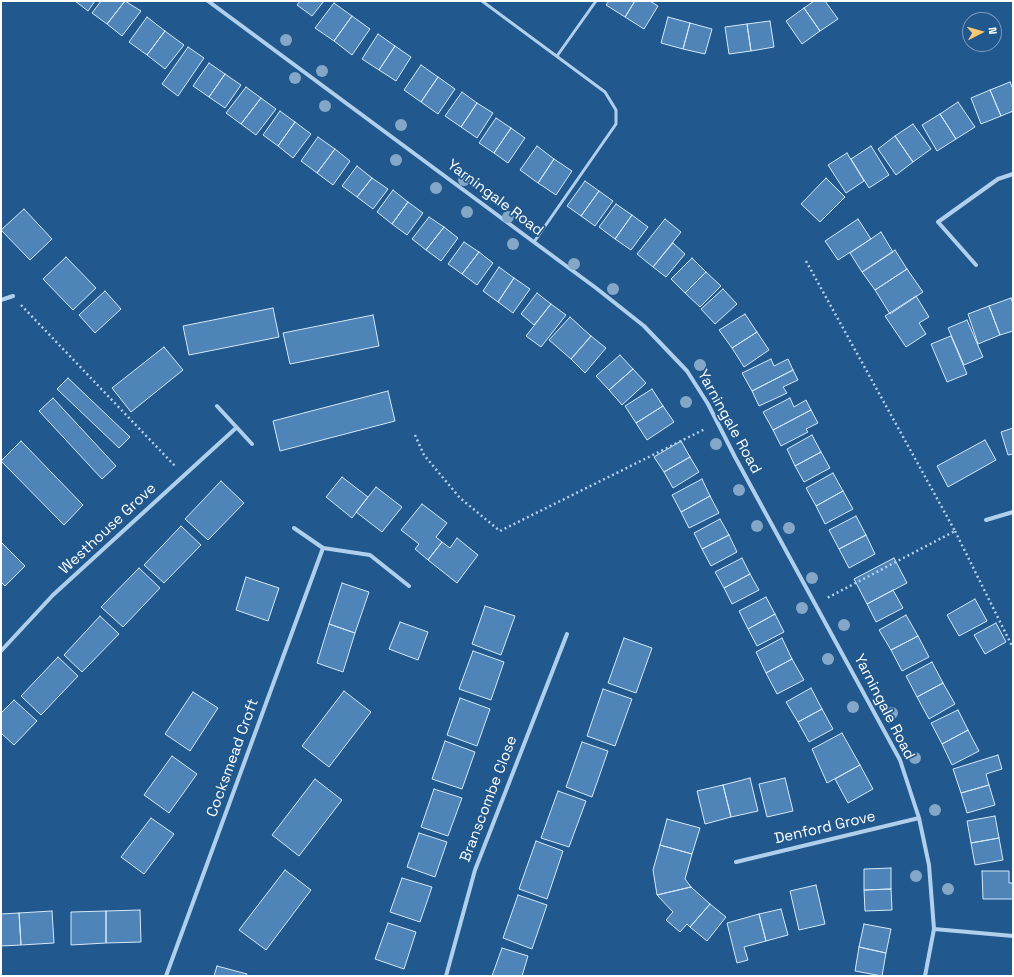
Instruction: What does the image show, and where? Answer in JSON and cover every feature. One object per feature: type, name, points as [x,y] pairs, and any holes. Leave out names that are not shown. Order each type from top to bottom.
[{"type":"street","name":"Yarningale Road","points":[[208,1],[534,242],[644,326],[687,371],[718,422],[900,760],[919,818],[929,865],[934,929],[925,976]]},
{"type":"street","points":[[976,265],[938,222],[998,179],[1013,174]]},
{"type":"street","points":[[1,300],[12,296]]},
{"type":"street","points":[[217,406],[252,444]]},
{"type":"street","name":"Westhouse Grove","points":[[1,651],[53,595],[236,428]]},
{"type":"street","points":[[986,520],[1013,512]]},
{"type":"street","points":[[294,528],[323,548],[370,554],[409,586]]},
{"type":"street","name":"Cocksmead Croft","points":[[166,976],[323,548]]},
{"type":"street","name":"Branscombe Close","points":[[446,976],[474,870],[566,634]]},
{"type":"street","name":"Denford Grove","points":[[736,862],[919,818]]},
{"type":"street","points":[[934,929],[1013,936]]},
{"type":"lane","points":[[482,1],[605,92],[616,110],[616,124],[534,242]]},
{"type":"lane","points":[[557,56],[596,1]]},
{"type":"path","points":[[806,261],[955,531],[1013,648]]},
{"type":"path","points":[[12,296],[184,475]]},
{"type":"path","points":[[415,435],[424,455],[460,498],[500,531],[718,422]]},
{"type":"path","points":[[816,603],[955,531]]},
{"type":"building","points":[[75,1],[95,1],[88,11]]},
{"type":"building","points":[[101,1],[125,1],[107,24],[92,13]]},
{"type":"building","points":[[125,1],[141,11],[122,36],[107,24]]},
{"type":"building","points":[[300,1],[324,1],[312,16],[297,5]]},
{"type":"building","points":[[609,1],[635,1],[625,17],[606,5]]},
{"type":"building","points":[[635,1],[650,1],[658,6],[644,29],[625,17]]},
{"type":"building","points":[[814,1],[825,1],[838,19],[820,31],[804,8]]},
{"type":"building","points":[[334,3],[352,16],[334,41],[315,28]]},
{"type":"building","points":[[804,8],[820,31],[802,44],[786,21]]},
{"type":"building","points":[[352,16],[370,29],[352,55],[334,41]]},
{"type":"building","points":[[147,17],[165,31],[147,55],[129,42]]},
{"type":"building","points":[[668,17],[690,23],[683,49],[661,43]]},
{"type":"building","points":[[770,21],[774,47],[751,51],[747,24]]},
{"type":"building","points":[[690,23],[712,29],[705,54],[683,49]]},
{"type":"building","points":[[747,24],[751,51],[729,54],[725,27]]},
{"type":"building","points":[[165,31],[184,45],[165,69],[147,55]]},
{"type":"building","points":[[378,34],[395,46],[379,70],[362,59]]},
{"type":"building","points":[[395,46],[411,57],[396,81],[379,70]]},
{"type":"building","points":[[188,47],[204,58],[178,96],[162,84]]},
{"type":"building","points":[[209,63],[225,74],[209,97],[193,86]]},
{"type":"building","points":[[421,65],[438,77],[421,102],[404,90]]},
{"type":"building","points":[[225,74],[241,85],[225,108],[209,97]]},
{"type":"building","points":[[438,77],[455,89],[438,114],[421,102]]},
{"type":"building","points":[[1010,82],[1013,89],[1013,111],[1001,116],[990,90]]},
{"type":"building","points":[[246,87],[261,98],[241,124],[226,113]]},
{"type":"building","points":[[990,90],[1001,116],[981,124],[971,98]]},
{"type":"building","points":[[462,92],[477,103],[461,127],[445,116]]},
{"type":"building","points":[[261,98],[276,109],[256,135],[241,124]]},
{"type":"building","points":[[958,102],[975,127],[956,139],[940,114]]},
{"type":"building","points":[[477,103],[493,113],[477,138],[461,127]]},
{"type":"building","points":[[280,111],[295,122],[278,146],[263,135]]},
{"type":"building","points":[[940,114],[956,139],[937,151],[922,125]]},
{"type":"building","points":[[496,118],[511,128],[494,153],[479,143]]},
{"type":"building","points":[[295,122],[311,134],[293,158],[278,146]]},
{"type":"building","points":[[913,124],[931,149],[913,162],[895,136]]},
{"type":"building","points":[[511,128],[525,138],[508,163],[494,153]]},
{"type":"building","points":[[895,136],[913,162],[896,175],[878,149]]},
{"type":"building","points":[[318,137],[335,149],[317,173],[301,161]]},
{"type":"building","points":[[537,146],[554,159],[538,183],[520,170]]},
{"type":"building","points":[[871,146],[889,175],[869,188],[851,159]]},
{"type":"building","points":[[335,149],[350,161],[333,185],[317,173]]},
{"type":"building","points":[[847,153],[864,181],[846,193],[828,165]]},
{"type":"building","points":[[554,159],[572,171],[556,195],[538,183]]},
{"type":"building","points":[[357,166],[372,178],[357,197],[342,186]]},
{"type":"building","points":[[372,178],[388,189],[373,209],[357,197]]},
{"type":"building","points":[[826,178],[845,197],[820,222],[801,204]]},
{"type":"building","points":[[585,181],[599,191],[581,216],[567,206]]},
{"type":"building","points":[[393,190],[408,202],[392,224],[377,212]]},
{"type":"building","points":[[599,191],[613,201],[595,226],[581,216]]},
{"type":"building","points":[[408,202],[423,213],[407,235],[392,224]]},
{"type":"building","points":[[616,204],[632,215],[615,239],[599,227]]},
{"type":"building","points":[[24,209],[52,239],[30,260],[1,230]]},
{"type":"building","points":[[632,215],[648,227],[631,250],[615,239]]},
{"type":"building","points":[[429,217],[444,227],[426,250],[412,239]]},
{"type":"building","points":[[665,219],[681,232],[653,267],[637,254]]},
{"type":"building","points":[[858,219],[871,239],[838,260],[825,241]]},
{"type":"building","points":[[444,227],[458,238],[441,261],[426,250]]},
{"type":"building","points":[[881,232],[893,252],[862,272],[850,253]]},
{"type":"building","points":[[464,242],[479,252],[462,274],[448,264]]},
{"type":"building","points":[[673,243],[685,254],[666,277],[653,267]]},
{"type":"building","points":[[895,250],[907,269],[875,290],[862,272]]},
{"type":"building","points":[[479,252],[493,263],[477,285],[462,274]]},
{"type":"building","points":[[66,257],[96,288],[73,310],[43,279]]},
{"type":"building","points":[[692,258],[706,272],[685,293],[671,279]]},
{"type":"building","points":[[499,267],[514,278],[498,302],[483,291]]},
{"type":"building","points":[[907,269],[923,292],[890,314],[875,290]]},
{"type":"building","points":[[706,272],[721,286],[700,307],[685,293]]},
{"type":"building","points":[[514,278],[530,289],[513,313],[498,302]]},
{"type":"building","points":[[723,289],[737,304],[715,324],[701,309]]},
{"type":"building","points":[[105,291],[121,309],[95,333],[79,315]]},
{"type":"building","points":[[537,293],[551,304],[534,325],[521,314]]},
{"type":"building","points":[[916,296],[929,317],[919,323],[926,334],[906,347],[885,316]]},
{"type":"building","points":[[1011,298],[1013,304],[1013,331],[1000,335],[989,306]]},
{"type":"building","points":[[551,304],[566,315],[541,347],[526,336]]},
{"type":"building","points":[[989,306],[1000,335],[978,344],[968,314]]},
{"type":"building","points":[[273,308],[279,337],[189,355],[183,326]]},
{"type":"building","points":[[745,314],[757,332],[732,348],[719,330]]},
{"type":"building","points":[[373,315],[379,346],[290,364],[283,333]]},
{"type":"building","points":[[570,317],[591,336],[571,359],[549,340]]},
{"type":"building","points":[[967,320],[983,357],[964,365],[948,328]]},
{"type":"building","points":[[757,332],[769,350],[744,367],[732,348]]},
{"type":"building","points":[[591,336],[606,348],[585,373],[571,359]]},
{"type":"building","points":[[951,336],[967,374],[947,382],[931,344]]},
{"type":"building","points":[[164,347],[183,370],[131,412],[112,388]]},
{"type":"building","points":[[620,355],[633,369],[609,390],[596,376]]},
{"type":"building","points":[[771,359],[774,366],[788,359],[793,370],[752,391],[742,373]]},
{"type":"building","points":[[633,369],[646,383],[622,405],[609,390]]},
{"type":"building","points":[[793,370],[798,380],[783,387],[787,393],[759,406],[752,391]]},
{"type":"building","points":[[68,378],[130,437],[119,448],[57,389]]},
{"type":"building","points":[[652,389],[663,406],[636,423],[625,406]]},
{"type":"building","points":[[388,391],[395,421],[280,451],[273,421]]},
{"type":"building","points":[[53,398],[116,466],[102,479],[39,411]]},
{"type":"building","points":[[790,398],[794,407],[806,400],[811,410],[773,430],[763,412]]},
{"type":"building","points":[[663,406],[674,422],[647,440],[636,423]]},
{"type":"building","points":[[811,410],[818,423],[806,429],[808,432],[781,446],[773,430]]},
{"type":"building","points":[[1013,428],[1013,454],[1008,455],[1001,432]]},
{"type":"building","points":[[812,435],[821,452],[795,466],[787,449]]},
{"type":"building","points":[[985,440],[996,460],[948,487],[937,466]]},
{"type":"building","points":[[21,441],[83,505],[64,525],[1,461]]},
{"type":"building","points":[[681,441],[690,457],[664,472],[654,457]]},
{"type":"building","points":[[821,452],[830,468],[804,482],[795,466]]},
{"type":"building","points":[[690,457],[699,472],[673,488],[664,472]]},
{"type":"building","points":[[833,473],[843,491],[816,506],[806,488]]},
{"type":"building","points":[[342,477],[368,497],[352,518],[326,497]]},
{"type":"building","points":[[702,479],[710,496],[681,512],[672,495]]},
{"type":"building","points":[[221,481],[244,503],[208,540],[185,519]]},
{"type":"building","points":[[376,487],[402,507],[382,532],[356,512]]},
{"type":"building","points":[[843,491],[853,509],[825,524],[816,506]]},
{"type":"building","points":[[710,496],[719,513],[689,528],[681,512]]},
{"type":"building","points":[[422,504],[447,523],[436,537],[442,542],[428,560],[415,549],[419,544],[401,530]]},
{"type":"building","points":[[856,516],[866,535],[839,549],[829,530]]},
{"type":"building","points":[[720,519],[729,535],[702,549],[694,533]]},
{"type":"building","points":[[181,526],[201,545],[164,583],[144,565]]},
{"type":"building","points":[[729,535],[737,552],[711,566],[702,549]]},
{"type":"building","points":[[866,535],[875,554],[849,568],[839,549]]},
{"type":"building","points":[[457,538],[478,555],[457,583],[428,560],[442,542],[450,548]]},
{"type":"building","points":[[1,542],[25,566],[5,586],[1,582]]},
{"type":"building","points":[[742,558],[750,574],[724,588],[715,572]]},
{"type":"building","points":[[894,558],[907,583],[867,604],[854,579]]},
{"type":"building","points":[[139,568],[160,588],[123,627],[101,607]]},
{"type":"building","points":[[750,574],[759,590],[732,604],[724,588]]},
{"type":"building","points":[[246,577],[279,588],[268,621],[236,610]]},
{"type":"building","points":[[342,583],[369,592],[355,633],[329,624]]},
{"type":"building","points":[[893,590],[903,608],[876,622],[867,604]]},
{"type":"building","points":[[766,597],[775,614],[748,629],[739,611]]},
{"type":"building","points":[[975,599],[987,621],[959,636],[947,615]]},
{"type":"building","points":[[485,606],[515,616],[501,655],[472,644]]},
{"type":"building","points":[[775,614],[784,632],[757,646],[748,629]]},
{"type":"building","points":[[906,615],[918,636],[891,650],[879,630]]},
{"type":"building","points":[[100,616],[119,634],[82,672],[64,655]]},
{"type":"building","points":[[400,622],[428,632],[418,660],[389,649]]},
{"type":"building","points":[[996,623],[1006,642],[985,654],[974,635]]},
{"type":"building","points":[[329,624],[355,633],[343,672],[317,663]]},
{"type":"building","points":[[918,636],[929,657],[902,671],[891,650]]},
{"type":"building","points":[[624,638],[652,648],[636,693],[608,683]]},
{"type":"building","points":[[782,638],[792,659],[766,673],[756,652]]},
{"type":"building","points":[[473,651],[504,662],[491,700],[459,689]]},
{"type":"building","points":[[58,657],[78,676],[41,715],[21,696]]},
{"type":"building","points":[[792,659],[804,680],[777,694],[766,673]]},
{"type":"building","points":[[932,662],[943,683],[917,697],[906,676]]},
{"type":"building","points":[[943,683],[955,704],[929,719],[917,697]]},
{"type":"building","points":[[811,688],[822,709],[798,722],[786,702]]},
{"type":"building","points":[[603,689],[632,699],[615,746],[587,736]]},
{"type":"building","points":[[344,691],[371,712],[329,767],[302,746]]},
{"type":"building","points":[[193,692],[218,708],[190,751],[165,734]]},
{"type":"building","points":[[460,698],[490,709],[477,746],[447,735]]},
{"type":"building","points":[[14,700],[37,721],[14,745],[1,733],[1,713]]},
{"type":"building","points":[[822,709],[833,729],[809,742],[798,722]]},
{"type":"building","points":[[958,710],[968,730],[942,744],[931,723]]},
{"type":"building","points":[[968,730],[979,751],[952,765],[942,744]]},
{"type":"building","points":[[842,733],[860,765],[827,783],[812,749]]},
{"type":"building","points":[[445,741],[475,752],[462,789],[432,779]]},
{"type":"building","points":[[582,742],[608,751],[592,797],[566,787]]},
{"type":"building","points":[[998,755],[1002,769],[986,774],[989,785],[961,793],[953,769]]},
{"type":"building","points":[[172,756],[197,774],[169,813],[144,795]]},
{"type":"building","points":[[860,765],[873,789],[848,803],[835,779]]},
{"type":"building","points":[[750,778],[758,811],[731,817],[723,785]]},
{"type":"building","points":[[785,778],[793,811],[767,817],[759,784]]},
{"type":"building","points":[[315,779],[342,800],[299,856],[272,835]]},
{"type":"building","points":[[723,785],[731,817],[705,824],[697,791]]},
{"type":"building","points":[[989,785],[995,805],[967,813],[961,793]]},
{"type":"building","points":[[434,789],[462,798],[448,836],[421,827]]},
{"type":"building","points":[[558,791],[586,801],[569,847],[541,838]]},
{"type":"building","points":[[995,816],[999,838],[971,843],[967,821]]},
{"type":"building","points":[[151,818],[174,834],[144,874],[121,857]]},
{"type":"building","points":[[667,819],[700,828],[692,854],[660,845]]},
{"type":"building","points":[[419,833],[447,842],[435,877],[407,867]]},
{"type":"building","points":[[999,838],[1003,860],[975,865],[971,843]]},
{"type":"building","points":[[536,841],[563,851],[547,899],[519,889]]},
{"type":"building","points":[[660,845],[692,854],[685,879],[691,887],[657,895],[653,870]]},
{"type":"building","points":[[891,868],[891,889],[864,890],[864,869]]},
{"type":"building","points":[[285,870],[311,890],[266,950],[239,930]]},
{"type":"building","points":[[982,871],[1009,871],[1009,883],[1013,883],[1013,899],[983,899]]},
{"type":"building","points":[[402,878],[432,887],[420,922],[390,912]]},
{"type":"building","points":[[816,885],[825,924],[799,930],[790,891]]},
{"type":"building","points":[[691,887],[710,904],[690,927],[687,924],[680,932],[666,920],[673,912],[657,895]]},
{"type":"building","points":[[891,889],[892,910],[865,911],[864,890]]},
{"type":"building","points":[[518,895],[547,905],[532,949],[503,938]]},
{"type":"building","points":[[710,904],[726,917],[707,941],[690,927]]},
{"type":"building","points":[[781,909],[788,935],[766,941],[759,914]]},
{"type":"building","points":[[140,910],[141,942],[106,943],[106,911]]},
{"type":"building","points":[[52,911],[54,943],[21,945],[19,913]]},
{"type":"building","points":[[106,911],[106,943],[71,945],[71,912]]},
{"type":"building","points":[[19,913],[21,945],[1,946],[1,914]]},
{"type":"building","points":[[759,914],[766,941],[744,947],[748,960],[737,963],[727,923]]},
{"type":"building","points":[[388,923],[416,932],[404,969],[375,959]]},
{"type":"building","points":[[864,924],[891,929],[886,953],[859,947]]},
{"type":"building","points":[[859,947],[886,953],[882,976],[855,971]]},
{"type":"building","points":[[502,948],[528,956],[522,976],[492,976]]},
{"type":"building","points":[[217,966],[247,974],[246,976],[214,976]]}]
